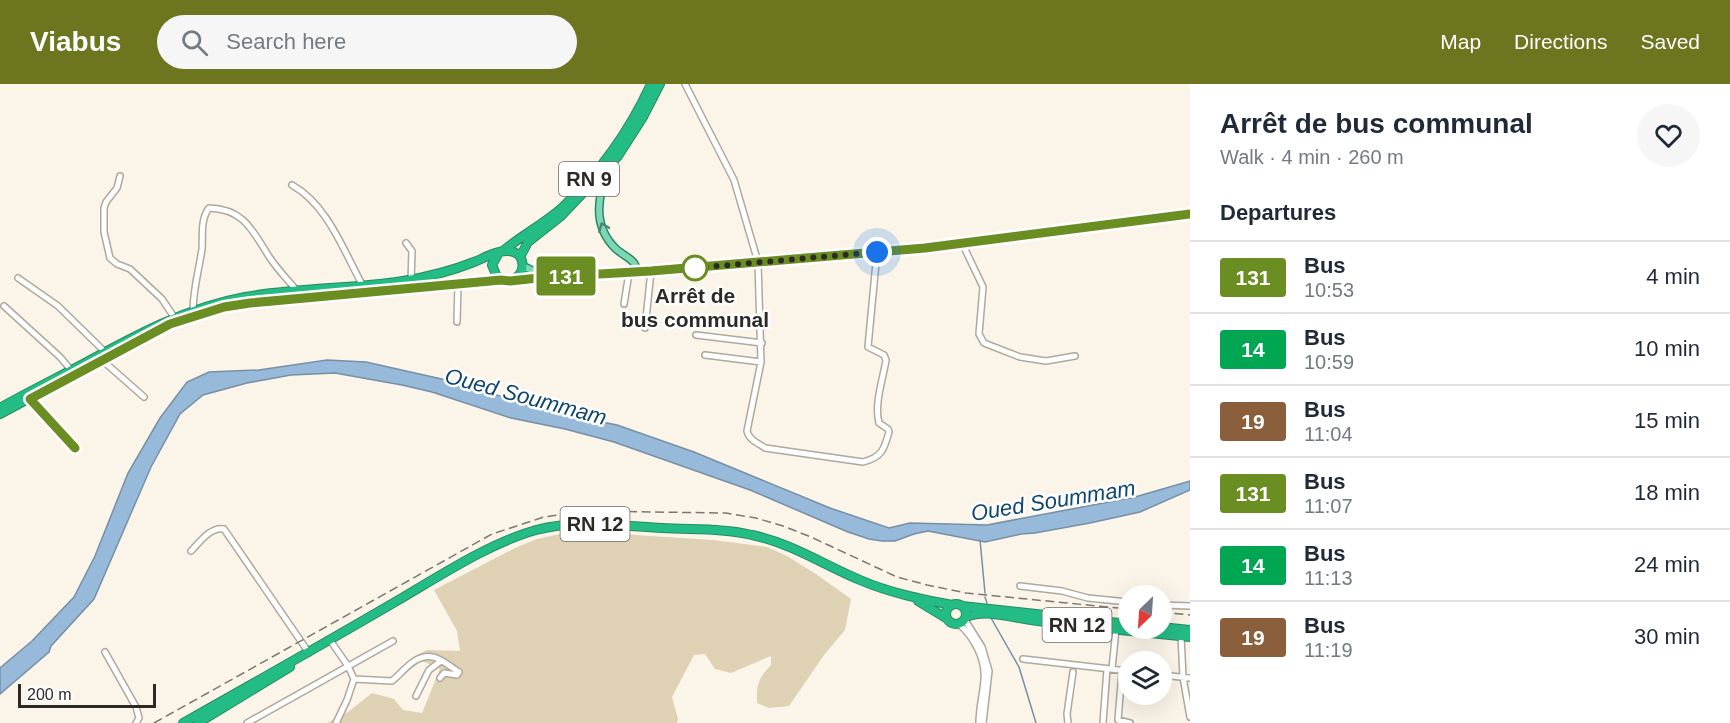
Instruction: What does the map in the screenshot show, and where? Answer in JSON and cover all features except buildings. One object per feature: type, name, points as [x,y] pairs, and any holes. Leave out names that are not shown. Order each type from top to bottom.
[{"type":"highway","name":"RN 9","points":[[0,414],[174,317],[245,297],[411,281],[447,272],[500,253],[563,207],[600,167],[627,131],[651,84]]},
{"type":"highway","name":"RN 9","points":[[520,257],[528,242],[561,216],[612,162],[631,138],[660,84]]},
{"type":"highway","points":[[514,252],[520,257],[523,266],[521,274],[514,280],[501,280],[493,270],[493,261],[500,253],[514,252]]},
{"type":"highway","name":"RN 9","points":[[0,408],[71,370],[170,324],[224,307],[501,280]]},
{"type":"highway","name":"RN 12","points":[[183,723],[506,541],[535,531],[569,525],[716,530],[754,535],[795,549],[861,580],[911,598],[946,618]]},
{"type":"highway","name":"RN 12","points":[[911,598],[952,605]]},
{"type":"highway","points":[[952,605],[962,606],[965,610],[963,620],[952,624],[946,618],[946,610],[952,605]]},
{"type":"highway","name":"RN 12","points":[[962,606],[1118,623]]},
{"type":"highway","name":"RN 12","points":[[963,620],[980,613],[1190,637]]},
{"type":"highway","points":[[1172,628],[1190,630]]},
{"type":"highway","name":"RN 12","points":[[198,723],[266,683],[294,665],[300,658]]},
{"type":"main road","points":[[612,162],[602,188],[599,216],[607,237],[616,249],[633,262],[637,272]]},
{"type":"main road","points":[[514,280],[629,273],[877,252],[1190,214]]},
{"type":"main road","points":[[523,266],[548,277]]},
{"type":"street","points":[[685,84],[734,180],[758,262],[761,362],[748,423],[748,436],[765,448],[863,462],[880,455],[889,432],[879,423],[878,419],[879,398],[886,360],[884,355],[868,346],[877,252]]},
{"type":"street","points":[[120,176],[117,188],[104,208],[104,232],[110,258],[117,264],[130,269],[162,299],[174,317]]},
{"type":"street","points":[[292,185],[328,220],[363,286]]},
{"type":"street","points":[[193,311],[202,226],[209,208],[233,213],[246,221],[272,260],[298,292]]},
{"type":"street","points":[[406,243],[412,251],[411,281]]},
{"type":"street","points":[[962,243],[983,287],[979,334],[984,343],[1020,357],[1046,361],[1075,356]]},
{"type":"street","points":[[645,328],[651,271]]},
{"type":"street","points":[[624,304],[629,273]]},
{"type":"street","points":[[18,278],[58,306],[144,397]]},
{"type":"street","points":[[457,322],[459,284]]},
{"type":"street","points":[[4,306],[60,357],[71,370]]},
{"type":"street","points":[[696,335],[762,343]]},
{"type":"street","points":[[705,355],[761,362]]},
{"type":"street","points":[[30,399],[75,448]]},
{"type":"street","points":[[191,551],[213,530],[224,529],[309,653]]},
{"type":"street","points":[[1020,586],[1118,601]]},
{"type":"street","points":[[1172,605],[1190,606]]},
{"type":"street","points":[[963,620],[977,647],[984,671],[981,723]]},
{"type":"street","points":[[1103,723],[1116,629]]},
{"type":"street","points":[[1181,636],[1183,677],[1190,717]]},
{"type":"street","points":[[330,640],[354,679],[348,700],[336,723]]},
{"type":"street","points":[[247,723],[393,640]]},
{"type":"street","points":[[105,652],[136,707],[139,718],[136,723]]},
{"type":"street","points":[[354,679],[392,681],[417,660],[434,657],[459,673],[456,675],[447,673],[440,678]]},
{"type":"street","points":[[1023,659],[1118,670]]},
{"type":"street","points":[[416,696],[429,670],[441,661]]},
{"type":"street","points":[[1068,723],[1067,714],[1073,672]]},
{"type":"street","points":[[1172,676],[1190,678]]},
{"type":"street","points":[[1120,705],[1118,720],[1130,723]]},
{"type":"shaded area","points":[[574,531],[713,540],[767,547],[787,556],[851,599],[845,630],[824,655],[789,706],[769,708],[757,703],[758,686],[771,665],[771,656],[731,673],[715,669],[705,654],[694,655],[672,697],[677,723],[327,723],[348,712],[372,693],[394,699],[403,710],[422,713],[440,669],[413,657],[427,650],[460,651],[457,631],[434,590],[515,548],[537,539]]},
{"type":"water","points":[[327,360],[366,362],[464,384],[538,409],[617,425],[694,452],[830,508],[889,528],[910,523],[987,525],[1135,497],[1190,481],[1190,490],[1140,512],[985,542],[928,531],[895,541],[882,541],[848,532],[750,490],[614,442],[511,418],[432,392],[402,385],[335,373],[291,375],[247,383],[203,395],[180,414],[151,467],[94,599],[51,646],[49,652],[0,694],[0,668],[32,641],[74,597],[95,556],[128,473],[160,418],[187,382],[209,372],[259,370]]},
{"type":"waterway","points":[[980,540],[985,593]]},
{"type":"waterway","points":[[985,597],[987,603]]},
{"type":"waterway","points":[[991,618],[1019,667],[1036,723]]},
{"type":"railway","points":[[154,723],[492,534],[544,517],[584,511],[726,513],[756,518],[811,537],[897,577],[927,585],[966,593],[1118,608]]},
{"type":"railway","points":[[1172,613],[1190,615]]},
{"type":"bus line","name":"131","points":[[75,448],[30,399],[148,334],[170,324],[224,307],[501,280],[651,271],[925,248],[1190,214]]},
{"type":"place","name":"Arrêt de bus communal","points":[[695,268]]},
{"type":"route","points":[[695,268],[877,252]]},
{"type":"water label","name":"Oued Soummam","points":[[526,396]]},
{"type":"water label","name":"Oued Soummam","points":[[1053,500]]}]
